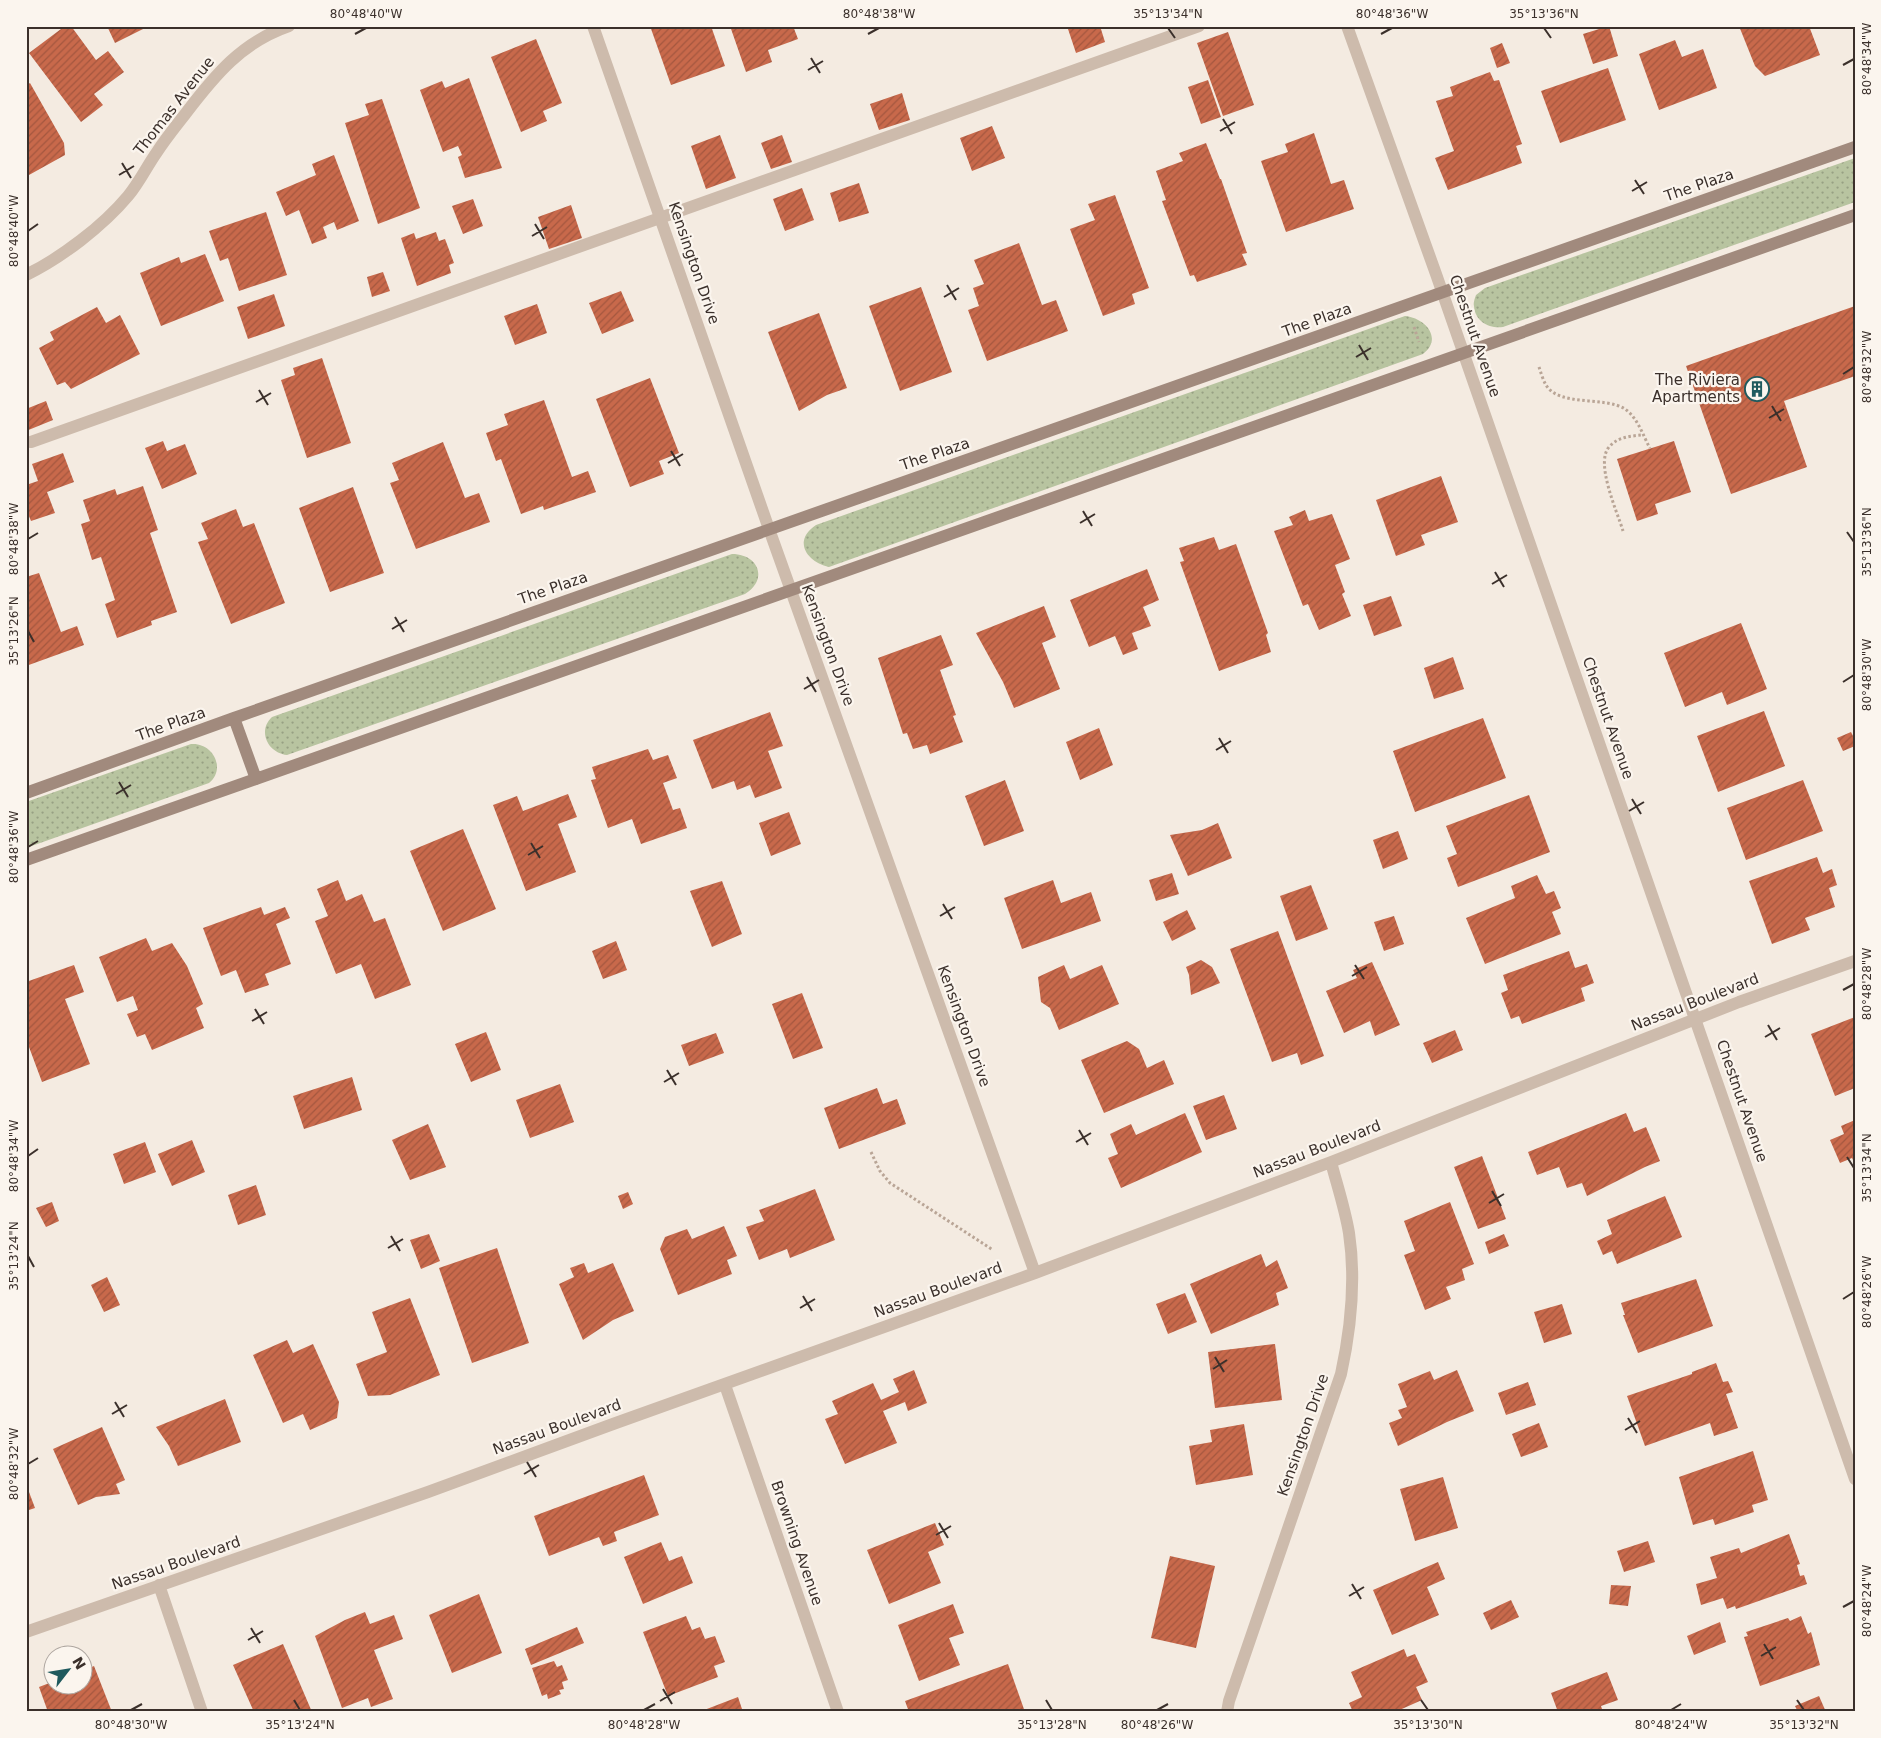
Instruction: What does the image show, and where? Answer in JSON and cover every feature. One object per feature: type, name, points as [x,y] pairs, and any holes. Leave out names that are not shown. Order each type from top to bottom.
[{"type":"main road","name":"The Plaza","points":[[26,793],[769,529],[1855,148]]},
{"type":"main road","points":[[26,860],[1855,215]]},
{"type":"main road","points":[[234,718],[256,779]]},
{"type":"street","name":"Thomas Avenue","points":[[26,276],[61,255],[108,217],[128,196],[158,150],[212,78],[261,32],[272,32],[289,26]]},
{"type":"street","name":"Kensington Drive","points":[[593,26],[769,529],[1035,1273]]},
{"type":"street","points":[[31,442],[1199,26]]},
{"type":"street","name":"Chestnut Avenue","points":[[1348,26],[1696,1018],[1855,1479]]},
{"type":"street","name":"Nassau Boulevard","points":[[26,1632],[428,1492],[1035,1273],[1331,1162],[1696,1018],[1855,961]]},
{"type":"street","name":"Kensington Drive","points":[[1227,1712],[1341,1374],[1347,1346],[1353,1289],[1349,1232],[1331,1162]]},
{"type":"street","name":"Browning Avenue","points":[[725,1385],[838,1712]]},
{"type":"street","points":[[159,1585],[202,1712]]},
{"type":"path","points":[[1414,326],[1420,345]]},
{"type":"path","points":[[1539,367],[1547,387],[1553,392],[1576,400],[1618,405],[1627,410],[1634,418],[1650,448]]},
{"type":"path","points":[[1623,531],[1604,471],[1604,455],[1608,447],[1615,441],[1626,437],[1642,435]]},
{"type":"path","points":[[871,1152],[880,1171],[890,1183],[993,1250]]},
{"type":"green space","points":[[1855,158],[1855,202],[1503,327],[1493,327],[1484,323],[1475,312],[1474,303],[1476,295],[1485,288]]},
{"type":"green space","points":[[1405,316],[1425,325],[1432,336],[1429,348],[1423,354],[829,567],[814,561],[805,550],[805,538],[816,525]]},
{"type":"green space","points":[[732,554],[748,558],[757,568],[757,581],[745,594],[287,755],[280,753],[270,746],[265,735],[265,729],[272,717]]},
{"type":"green space","points":[[191,744],[199,744],[205,747],[215,757],[217,770],[209,783],[26,848],[26,802]]},
{"type":"building","points":[[65,26],[71,26],[96,60],[108,51],[124,72],[94,94],[103,105],[81,122],[29,53]]},
{"type":"building","points":[[107,26],[149,26],[115,43]]},
{"type":"building","points":[[650,26],[711,26],[725,66],[671,85]]},
{"type":"building","points":[[730,26],[793,26],[798,39],[768,50],[772,62],[746,72]]},
{"type":"building","points":[[1067,26],[1100,26],[1105,42],[1076,53]]},
{"type":"building","points":[[1609,26],[1618,56],[1593,64],[1583,34]]},
{"type":"building","points":[[1739,26],[1809,26],[1820,55],[1765,76],[1755,66]]},
{"type":"building","points":[[1228,32],[1254,105],[1223,116],[1197,43]]},
{"type":"building","points":[[536,39],[562,103],[543,111],[547,121],[521,132],[491,57]]},
{"type":"building","points":[[1675,40],[1682,57],[1703,49],[1717,88],[1659,110],[1639,54]]},
{"type":"building","points":[[1502,43],[1510,63],[1497,68],[1490,48]]},
{"type":"building","points":[[1608,68],[1626,120],[1560,143],[1541,91]]},
{"type":"building","points":[[1490,72],[1494,81],[1499,80],[1522,144],[1516,146],[1522,163],[1448,190],[1435,158],[1454,151],[1436,101],[1453,96],[1450,87]]},
{"type":"building","points":[[469,78],[502,168],[465,178],[458,157],[462,155],[458,146],[443,152],[420,90],[442,81],[445,88]]},
{"type":"building","points":[[1208,80],[1221,117],[1201,124],[1188,87]]},
{"type":"building","points":[[30,83],[64,143],[65,155],[29,175],[26,170],[26,86]]},
{"type":"building","points":[[902,93],[910,120],[879,130],[870,104]]},
{"type":"building","points":[[382,99],[420,208],[378,224],[345,123],[369,115],[365,104]]},
{"type":"building","points":[[992,126],[1005,158],[972,171],[960,138]]},
{"type":"building","points":[[1314,133],[1331,184],[1344,180],[1354,209],[1286,232],[1261,161],[1288,152],[1285,144]]},
{"type":"building","points":[[720,135],[736,178],[706,189],[691,146]]},
{"type":"building","points":[[782,135],[792,162],[771,169],[761,143]]},
{"type":"building","points":[[1206,143],[1247,253],[1242,254],[1247,265],[1197,282],[1194,275],[1190,276],[1162,201],[1166,200],[1156,171],[1183,161],[1179,153]]},
{"type":"building","points":[[334,155],[359,221],[337,230],[334,222],[323,227],[327,238],[312,244],[299,210],[286,216],[276,192],[316,175],[312,164]]},
{"type":"building","points":[[859,183],[869,213],[839,222],[830,193]]},
{"type":"building","points":[[802,188],[814,220],[785,231],[773,199]]},
{"type":"building","points":[[1115,195],[1149,288],[1132,294],[1135,304],[1103,316],[1070,229],[1095,220],[1088,204]]},
{"type":"building","points":[[473,199],[483,226],[463,234],[452,206]]},
{"type":"building","points":[[571,205],[582,238],[549,249],[538,217]]},
{"type":"building","points":[[266,212],[287,275],[239,291],[228,258],[220,261],[209,231]]},
{"type":"building","points":[[436,232],[439,241],[445,239],[454,263],[449,265],[451,273],[417,286],[401,238],[414,233],[416,239]]},
{"type":"building","points":[[1019,243],[1042,305],[1056,300],[1068,331],[987,361],[968,310],[979,306],[973,288],[984,284],[974,260]]},
{"type":"building","points":[[205,254],[224,301],[161,326],[140,273],[179,257],[181,263]]},
{"type":"building","points":[[383,272],[390,291],[372,297],[367,277]]},
{"type":"building","points":[[921,287],[952,372],[900,391],[869,306]]},
{"type":"building","points":[[621,291],[634,321],[602,334],[589,303]]},
{"type":"building","points":[[274,294],[285,326],[248,339],[237,307]]},
{"type":"building","points":[[537,304],[547,333],[515,345],[504,316]]},
{"type":"building","name":"The Riviera Apartments","points":[[1855,306],[1855,376],[1784,401],[1807,467],[1731,494],[1686,366]]},
{"type":"building","points":[[97,307],[106,323],[120,315],[140,354],[71,389],[65,382],[57,385],[39,348],[54,340],[50,332]]},
{"type":"building","points":[[819,313],[847,388],[827,395],[799,411],[768,332]]},
{"type":"building","points":[[322,358],[351,443],[307,458],[281,380],[295,375],[293,368]]},
{"type":"building","points":[[650,378],[679,453],[659,461],[664,474],[630,487],[596,399]]},
{"type":"building","points":[[544,400],[572,477],[588,471],[596,492],[544,510],[543,506],[521,514],[501,459],[496,461],[486,433],[508,425],[504,414]]},
{"type":"building","points":[[46,401],[53,420],[26,431],[26,409]]},
{"type":"building","points":[[163,441],[167,451],[185,444],[197,474],[162,489],[145,448]]},
{"type":"building","points":[[1674,441],[1691,492],[1655,504],[1658,514],[1637,521],[1617,459]]},
{"type":"building","points":[[443,442],[465,498],[479,493],[490,522],[416,549],[390,483],[399,480],[392,463]]},
{"type":"building","points":[[63,453],[74,482],[47,492],[55,513],[31,521],[26,509],[26,485],[38,481],[32,464]]},
{"type":"building","points":[[1441,476],[1458,522],[1421,535],[1425,545],[1396,556],[1376,500]]},
{"type":"building","points":[[143,486],[158,530],[150,533],[177,612],[151,621],[152,625],[117,638],[105,604],[115,600],[101,557],[92,560],[81,524],[90,521],[83,500],[115,489],[117,495]]},
{"type":"building","points":[[353,487],[384,573],[330,592],[299,508]]},
{"type":"building","points":[[236,509],[243,527],[254,523],[285,603],[231,624],[198,542],[208,539],[201,523]]},
{"type":"building","points":[[1305,510],[1309,521],[1332,514],[1350,559],[1335,565],[1345,592],[1342,594],[1351,616],[1319,630],[1308,604],[1303,606],[1274,531],[1293,525],[1289,517]]},
{"type":"building","points":[[1214,537],[1219,550],[1236,544],[1268,633],[1266,635],[1271,652],[1219,671],[1180,562],[1184,561],[1179,548]]},
{"type":"building","points":[[1147,569],[1159,600],[1143,607],[1151,626],[1132,633],[1138,649],[1123,655],[1115,636],[1089,647],[1070,600]]},
{"type":"building","points":[[39,573],[61,632],[77,626],[84,645],[26,666],[26,577]]},
{"type":"building","points":[[1391,596],[1402,626],[1374,636],[1363,605]]},
{"type":"building","points":[[1044,606],[1056,637],[1042,643],[1060,689],[1014,708],[1003,682],[976,633]]},
{"type":"building","points":[[1741,623],[1767,689],[1727,705],[1722,692],[1685,707],[1664,653]]},
{"type":"building","points":[[941,635],[953,665],[940,670],[956,715],[953,716],[963,742],[930,754],[927,745],[913,749],[907,733],[903,734],[878,658]]},
{"type":"building","points":[[1453,657],[1464,689],[1434,699],[1424,668]]},
{"type":"building","points":[[1764,711],[1785,766],[1718,792],[1697,736]]},
{"type":"building","points":[[770,712],[783,746],[768,751],[782,788],[755,798],[750,785],[737,790],[734,781],[712,789],[693,740]]},
{"type":"building","points":[[1483,718],[1506,778],[1415,812],[1393,751]]},
{"type":"building","points":[[1099,728],[1113,765],[1080,780],[1066,742]]},
{"type":"building","points":[[1851,732],[1855,740],[1855,746],[1843,751],[1837,738]]},
{"type":"building","points":[[648,749],[653,760],[668,755],[677,778],[663,783],[673,810],[680,808],[687,828],[641,844],[632,819],[608,828],[591,780],[596,779],[592,767]]},
{"type":"building","points":[[1005,780],[1024,831],[984,846],[965,796]]},
{"type":"building","points":[[1803,780],[1823,831],[1746,860],[1727,808]]},
{"type":"building","points":[[568,794],[577,817],[558,824],[576,872],[526,891],[493,805],[517,796],[523,811]]},
{"type":"building","points":[[1529,795],[1550,852],[1458,887],[1447,858],[1457,854],[1446,826]]},
{"type":"building","points":[[789,812],[801,844],[771,856],[759,823]]},
{"type":"building","points":[[1218,823],[1232,858],[1188,876],[1170,835],[1202,830]]},
{"type":"building","points":[[463,829],[496,909],[443,931],[410,851]]},
{"type":"building","points":[[1398,831],[1408,859],[1383,869],[1373,840]]},
{"type":"building","points":[[1817,857],[1823,873],[1832,869],[1837,885],[1829,888],[1835,907],[1805,918],[1810,930],[1772,944],[1749,881]]},
{"type":"building","points":[[1172,873],[1179,894],[1156,901],[1149,880]]},
{"type":"building","points":[[1537,875],[1546,894],[1554,891],[1561,908],[1552,912],[1561,934],[1485,964],[1466,918],[1515,898],[1511,886]]},
{"type":"building","points":[[338,880],[346,901],[362,894],[374,922],[385,918],[411,985],[375,999],[361,964],[336,974],[315,921],[328,916],[317,889]]},
{"type":"building","points":[[1053,880],[1061,903],[1091,892],[1101,921],[1022,949],[1004,898]]},
{"type":"building","points":[[722,881],[742,934],[712,947],[690,891]]},
{"type":"building","points":[[1311,885],[1328,929],[1296,941],[1280,896]]},
{"type":"building","points":[[261,907],[264,915],[285,907],[290,918],[276,924],[291,964],[265,974],[269,985],[245,993],[236,970],[221,976],[203,928]]},
{"type":"building","points":[[1187,910],[1196,929],[1172,941],[1163,922]]},
{"type":"building","points":[[1394,916],[1404,944],[1384,951],[1374,922]]},
{"type":"building","points":[[1278,931],[1324,1056],[1301,1065],[1297,1053],[1272,1062],[1230,949]]},
{"type":"building","points":[[146,938],[152,951],[172,943],[187,966],[203,1004],[196,1008],[204,1028],[152,1050],[145,1034],[137,1037],[127,1014],[138,1010],[133,996],[117,1002],[99,957]]},
{"type":"building","points":[[616,941],[627,970],[603,979],[592,951]]},
{"type":"building","points":[[1569,951],[1575,968],[1587,964],[1594,983],[1581,988],[1585,1001],[1522,1024],[1519,1016],[1511,1019],[1501,993],[1508,990],[1503,975]]},
{"type":"building","points":[[1201,960],[1212,967],[1220,983],[1191,995],[1189,975],[1186,967]]},
{"type":"building","points":[[1372,962],[1400,1025],[1375,1036],[1370,1021],[1344,1033],[1326,991],[1357,978],[1353,970]]},
{"type":"building","points":[[74,965],[84,992],[65,999],[90,1064],[42,1082],[26,1039],[26,982]]},
{"type":"building","points":[[1064,965],[1070,979],[1102,965],[1119,1004],[1059,1030],[1050,1008],[1041,1002],[1038,977]]},
{"type":"building","points":[[802,993],[823,1048],[793,1059],[772,1004]]},
{"type":"building","points":[[1855,1017],[1855,1088],[1835,1096],[1811,1034]]},
{"type":"building","points":[[1455,1030],[1463,1050],[1432,1063],[1423,1043]]},
{"type":"building","points":[[486,1032],[501,1070],[471,1082],[455,1044]]},
{"type":"building","points":[[716,1033],[724,1053],[689,1066],[681,1045]]},
{"type":"building","points":[[1127,1041],[1139,1049],[1147,1068],[1164,1060],[1174,1084],[1104,1113],[1081,1060]]},
{"type":"building","points":[[352,1077],[362,1110],[304,1129],[293,1096]]},
{"type":"building","points":[[560,1084],[574,1122],[530,1138],[516,1100]]},
{"type":"building","points":[[877,1088],[883,1104],[897,1099],[906,1124],[839,1149],[824,1108]]},
{"type":"building","points":[[1224,1095],[1237,1129],[1206,1140],[1193,1106]]},
{"type":"building","points":[[1185,1113],[1202,1152],[1121,1188],[1108,1158],[1118,1154],[1110,1134],[1131,1124],[1136,1135]]},
{"type":"building","points":[[1626,1113],[1634,1132],[1646,1127],[1660,1161],[1587,1196],[1582,1183],[1567,1188],[1559,1167],[1537,1175],[1528,1152]]},
{"type":"building","points":[[1855,1120],[1855,1164],[1852,1158],[1840,1163],[1830,1140],[1844,1134],[1841,1126]]},
{"type":"building","points":[[428,1124],[446,1167],[410,1180],[392,1140]]},
{"type":"building","points":[[192,1140],[205,1172],[172,1186],[158,1154]]},
{"type":"building","points":[[145,1142],[156,1172],[124,1184],[113,1154]]},
{"type":"building","points":[[1482,1156],[1506,1219],[1478,1229],[1454,1167]]},
{"type":"building","points":[[256,1185],[266,1215],[238,1225],[228,1195]]},
{"type":"building","points":[[815,1189],[835,1240],[790,1258],[787,1249],[759,1260],[746,1227],[764,1221],[759,1210]]},
{"type":"building","points":[[628,1192],[633,1204],[623,1209],[618,1196]]},
{"type":"building","points":[[1665,1196],[1682,1237],[1617,1264],[1612,1251],[1603,1255],[1597,1241],[1612,1234],[1607,1220]]},
{"type":"building","points":[[52,1202],[59,1221],[46,1227],[36,1208]]},
{"type":"building","points":[[1450,1202],[1474,1264],[1462,1269],[1465,1280],[1446,1287],[1451,1299],[1425,1310],[1404,1255],[1415,1251],[1404,1221]]},
{"type":"building","points":[[724,1226],[737,1256],[727,1260],[732,1274],[678,1295],[660,1249],[665,1237],[687,1229],[692,1239]]},
{"type":"building","points":[[429,1234],[440,1261],[421,1269],[410,1240]]},
{"type":"building","points":[[1504,1234],[1509,1246],[1489,1254],[1485,1242]]},
{"type":"building","points":[[497,1248],[529,1343],[472,1363],[439,1268]]},
{"type":"building","points":[[1261,1254],[1266,1267],[1277,1260],[1288,1288],[1276,1293],[1279,1305],[1211,1334],[1190,1284]]},
{"type":"building","points":[[584,1263],[588,1273],[613,1263],[634,1311],[613,1320],[583,1340],[559,1284],[574,1277],[570,1268]]},
{"type":"building","points":[[107,1277],[120,1305],[104,1312],[91,1285]]},
{"type":"building","points":[[1696,1279],[1713,1326],[1638,1353],[1623,1315],[1625,1315],[1621,1303]]},
{"type":"building","points":[[1185,1293],[1197,1322],[1168,1334],[1156,1304]]},
{"type":"building","points":[[410,1298],[440,1375],[390,1395],[368,1396],[356,1364],[387,1352],[372,1312]]},
{"type":"building","points":[[1562,1304],[1572,1334],[1544,1343],[1534,1312]]},
{"type":"building","points":[[287,1340],[293,1353],[313,1344],[339,1402],[337,1418],[310,1430],[303,1414],[283,1423],[253,1355]]},
{"type":"building","points":[[1275,1344],[1282,1400],[1215,1408],[1208,1352]]},
{"type":"building","points":[[1716,1363],[1723,1382],[1728,1381],[1733,1392],[1726,1394],[1738,1428],[1714,1436],[1710,1423],[1645,1446],[1627,1396],[1692,1374],[1692,1372]]},
{"type":"building","points":[[914,1370],[927,1403],[908,1411],[905,1402],[883,1411],[897,1443],[845,1464],[825,1419],[838,1414],[832,1401],[873,1383],[881,1400],[899,1392],[893,1379]]},
{"type":"building","points":[[1457,1370],[1474,1411],[1398,1446],[1389,1423],[1402,1418],[1398,1410],[1407,1407],[1398,1384],[1430,1371],[1434,1380]]},
{"type":"building","points":[[1528,1382],[1536,1405],[1506,1415],[1498,1393]]},
{"type":"building","points":[[225,1399],[241,1442],[178,1466],[169,1446],[156,1427]]},
{"type":"building","points":[[1539,1423],[1548,1447],[1521,1457],[1512,1434]]},
{"type":"building","points":[[1244,1424],[1253,1475],[1196,1485],[1189,1446],[1212,1442],[1210,1430]]},
{"type":"building","points":[[102,1427],[125,1480],[116,1484],[120,1494],[96,1497],[78,1505],[53,1449]]},
{"type":"building","points":[[1753,1451],[1768,1500],[1752,1505],[1754,1512],[1715,1525],[1713,1519],[1693,1525],[1679,1477]]},
{"type":"building","points":[[644,1475],[659,1515],[614,1532],[617,1541],[603,1546],[599,1537],[549,1556],[534,1516]]},
{"type":"building","points":[[1443,1477],[1458,1528],[1415,1541],[1400,1489]]},
{"type":"building","points":[[26,1484],[35,1508],[26,1511]]},
{"type":"building","points":[[935,1523],[944,1545],[928,1552],[941,1583],[889,1604],[867,1550]]},
{"type":"building","points":[[1789,1534],[1800,1564],[1797,1565],[1800,1576],[1804,1575],[1807,1584],[1736,1609],[1735,1606],[1727,1609],[1723,1598],[1701,1605],[1696,1584],[1717,1578],[1710,1557],[1739,1548],[1741,1553]]},
{"type":"building","points":[[1648,1541],[1655,1562],[1624,1572],[1617,1551]]},
{"type":"building","points":[[661,1542],[669,1561],[682,1556],[693,1583],[643,1604],[624,1557]]},
{"type":"building","points":[[1170,1556],[1215,1566],[1196,1648],[1151,1638]]},
{"type":"building","points":[[1438,1562],[1445,1579],[1427,1587],[1439,1615],[1392,1635],[1373,1590]]},
{"type":"building","points":[[1611,1585],[1631,1586],[1628,1606],[1609,1604]]},
{"type":"building","points":[[479,1594],[502,1653],[452,1673],[429,1615]]},
{"type":"building","points":[[1511,1600],[1519,1617],[1491,1630],[1483,1613]]},
{"type":"building","points":[[953,1604],[964,1633],[949,1638],[960,1665],[919,1681],[898,1625]]},
{"type":"building","points":[[365,1612],[370,1624],[394,1615],[403,1639],[374,1650],[393,1699],[371,1707],[368,1698],[342,1708],[315,1636]]},
{"type":"building","points":[[686,1616],[692,1630],[700,1627],[705,1639],[715,1636],[725,1662],[714,1666],[718,1677],[668,1696],[643,1632]]},
{"type":"building","points":[[1801,1616],[1808,1634],[1811,1632],[1820,1665],[1760,1686],[1744,1637],[1748,1636],[1746,1632],[1788,1618],[1790,1621]]},
{"type":"building","points":[[1720,1622],[1726,1642],[1694,1655],[1687,1636]]},
{"type":"building","points":[[577,1627],[584,1643],[531,1665],[525,1649]]},
{"type":"building","points":[[283,1644],[312,1712],[254,1712],[233,1665]]},
{"type":"building","points":[[1404,1649],[1407,1657],[1415,1654],[1428,1682],[1416,1687],[1422,1700],[1395,1712],[1353,1712],[1349,1703],[1362,1697],[1351,1672]]},
{"type":"building","points":[[554,1661],[557,1667],[562,1665],[568,1680],[562,1682],[564,1689],[559,1690],[561,1694],[548,1699],[547,1694],[542,1696],[532,1668]]},
{"type":"building","points":[[1008,1664],[1025,1712],[909,1712],[905,1701]]},
{"type":"building","points":[[94,1666],[112,1712],[48,1712],[42,1696],[92,1696],[92,1667]]},
{"type":"building","points":[[1607,1672],[1618,1700],[1601,1706],[1603,1712],[1558,1712],[1551,1693]]},
{"type":"building","points":[[1819,1696],[1826,1712],[1798,1712],[1795,1706]]},
{"type":"building","points":[[738,1697],[743,1712],[699,1712]]},
{"type":"place","name":"The Riviera Apartments","points":[[1757,389]]}]
